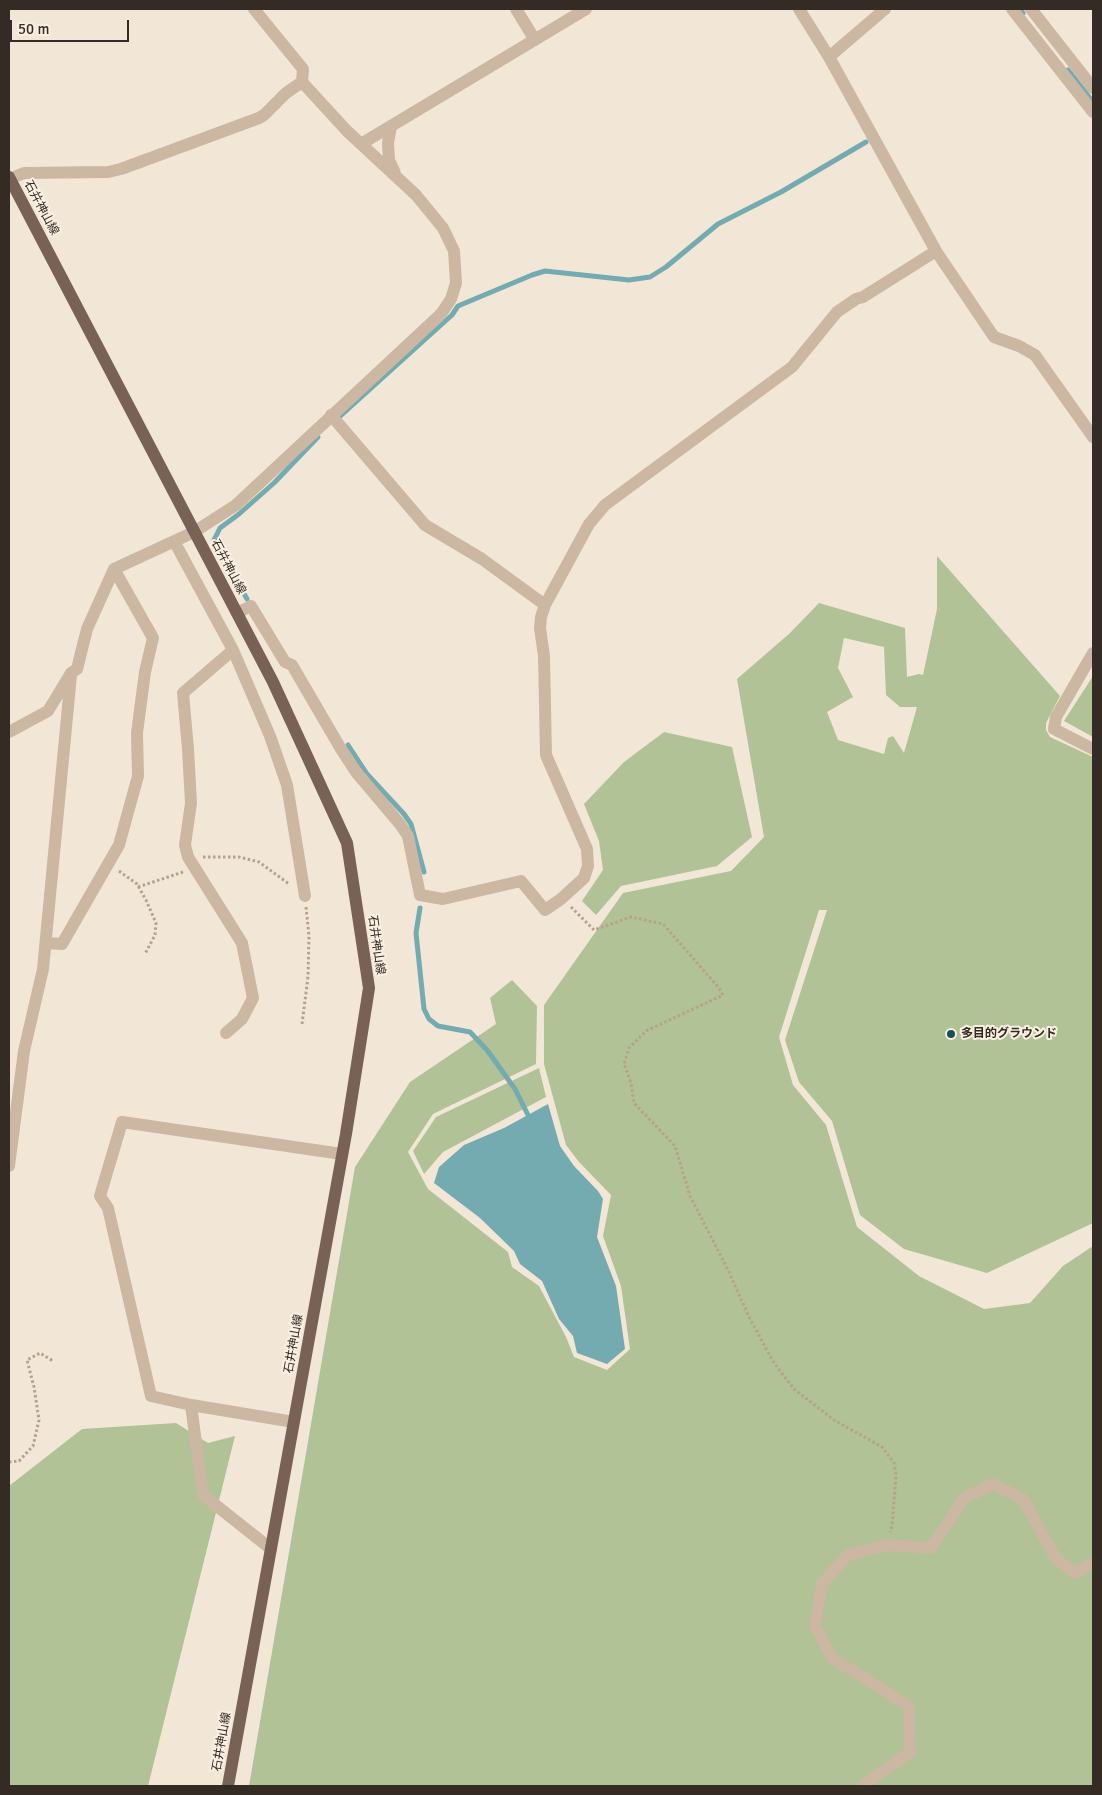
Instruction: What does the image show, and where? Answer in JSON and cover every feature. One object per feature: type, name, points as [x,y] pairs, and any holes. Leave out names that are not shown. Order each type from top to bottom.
[{"type":"main road","name":"石井神山線","points":[[9,178],[273,682],[347,843],[369,988],[342,1154],[228,1786]]},
{"type":"street","points":[[9,732],[48,711],[71,673],[77,669],[88,629],[114,569],[194,532],[236,505],[335,419],[441,314],[451,299],[456,283],[454,252],[442,228],[416,195],[347,131],[302,82],[303,69],[263,23],[254,9]]},
{"type":"street","points":[[516,9],[535,40]]},
{"type":"street","points":[[361,144],[586,9]]},
{"type":"street","points":[[799,9],[829,57],[936,252],[994,337],[1019,346],[1035,355],[1093,437]]},
{"type":"street","points":[[829,57],[885,9]]},
{"type":"street","points":[[1012,9],[1093,112]]},
{"type":"street","points":[[1031,9],[1093,88]]},
{"type":"street","points":[[1038,42],[1050,33]]},
{"type":"street","points":[[9,178],[24,173],[108,172],[121,169],[259,118],[286,93],[302,82]]},
{"type":"street","points":[[391,126],[388,143],[390,160],[395,176]]},
{"type":"street","points":[[237,613],[251,606],[286,662],[292,665],[340,749],[356,772],[408,836],[420,895],[443,899],[521,881],[545,910],[561,899],[584,878],[588,866],[587,849],[546,755],[544,656],[540,617],[589,524],[605,505],[792,367],[837,312],[936,252]]},
{"type":"street","points":[[335,419],[425,525],[482,559],[545,605]]},
{"type":"street","points":[[174,541],[233,650],[270,736],[287,785],[305,896]]},
{"type":"street","points":[[46,943],[62,944],[119,845],[138,776],[137,733],[145,672],[153,638],[114,569]]},
{"type":"street","points":[[226,1033],[242,1019],[253,998],[242,943],[190,863],[185,846],[191,803],[183,692],[233,650]]},
{"type":"street","points":[[1093,654],[1056,717],[1054,729],[1093,749]]},
{"type":"street","points":[[9,1166],[24,1051],[43,969],[71,673]]},
{"type":"street","points":[[294,1422],[191,1405],[151,1396],[108,1208],[100,1196],[122,1122],[342,1154]]},
{"type":"street","points":[[191,1405],[203,1495],[271,1549]]},
{"type":"street","points":[[862,1786],[910,1752],[910,1706],[832,1658],[815,1626],[822,1584],[848,1555],[885,1544],[931,1548],[964,1498],[993,1484],[1024,1499],[1056,1559],[1076,1573],[1093,1564]]},
{"type":"path","points":[[138,887],[190,863],[239,857],[259,862],[305,896],[309,936],[309,961],[302,1024]]},
{"type":"path","points":[[108,863],[137,884],[156,923],[155,935],[145,954]]},
{"type":"path","points":[[561,899],[594,930],[631,917],[663,924],[723,995],[646,1031],[628,1048],[624,1064],[631,1083],[634,1102],[675,1146],[690,1196],[728,1270],[749,1317],[774,1363],[794,1389],[834,1420],[882,1447],[894,1463],[896,1474],[892,1527],[885,1544]]},
{"type":"path","points":[[9,1462],[20,1461],[33,1446],[39,1420],[34,1387],[27,1360],[40,1353],[53,1361]]},
{"type":"green space","points":[[937,556],[1060,696],[1046,723],[1046,730],[1050,737],[1093,757],[1093,1223],[987,1273],[904,1249],[860,1215],[832,1121],[799,1082],[785,1040],[827,910],[819,910],[779,1037],[793,1085],[826,1125],[857,1227],[919,1276],[984,1309],[1030,1303],[1063,1266],[1093,1246],[1093,1786],[249,1786],[355,1167],[410,1082],[496,1024],[490,998],[512,980],[537,1006],[536,1064],[433,1114],[408,1152],[428,1189],[508,1252],[512,1267],[539,1286],[566,1337],[574,1357],[607,1370],[630,1349],[621,1286],[603,1236],[611,1195],[579,1162],[566,1145],[544,1064],[544,1005],[623,893],[731,871],[764,837],[737,679],[790,633],[819,603],[905,628],[907,677],[923,675],[937,609]],"holes":[[[844,638],[884,647],[886,695],[900,707],[917,707],[904,753],[893,736],[888,738],[884,754],[838,740],[827,712],[853,697],[838,668]]]},
{"type":"green space","points":[[1093,676],[1093,737],[1064,721]]},
{"type":"green space","points":[[664,732],[732,747],[752,837],[717,866],[621,886],[596,915],[582,901],[603,870],[599,841],[584,804],[624,762]]},
{"type":"green space","points":[[539,1068],[546,1097],[443,1152],[424,1174],[413,1151],[436,1117]]},
{"type":"green space","points":[[176,1423],[208,1443],[235,1436],[148,1786],[9,1786],[9,1486],[82,1429]]},
{"type":"water","points":[[548,1104],[560,1146],[574,1166],[598,1191],[603,1199],[597,1237],[616,1286],[625,1349],[607,1364],[577,1353],[573,1336],[559,1319],[542,1281],[520,1264],[514,1251],[480,1218],[434,1183],[439,1167],[464,1145],[504,1128]]},
{"type":"waterway","points":[[1020,9],[1023,13]]},
{"type":"waterway","points":[[1068,70],[1093,102]]},
{"type":"waterway","points":[[337,419],[452,315],[458,306],[545,271],[629,280],[650,277],[666,267],[718,224],[781,192],[866,142]]},
{"type":"waterway","points":[[247,599],[214,540],[220,528],[274,483],[318,437]]},
{"type":"waterway","points":[[348,745],[367,774],[411,824],[424,872]]},
{"type":"waterway","points":[[420,908],[416,933],[424,1009],[429,1019],[438,1026],[470,1032],[487,1050],[515,1089],[530,1119]]},
{"type":"place","name":"多目的グラウンド","points":[[951,1034]]}]
